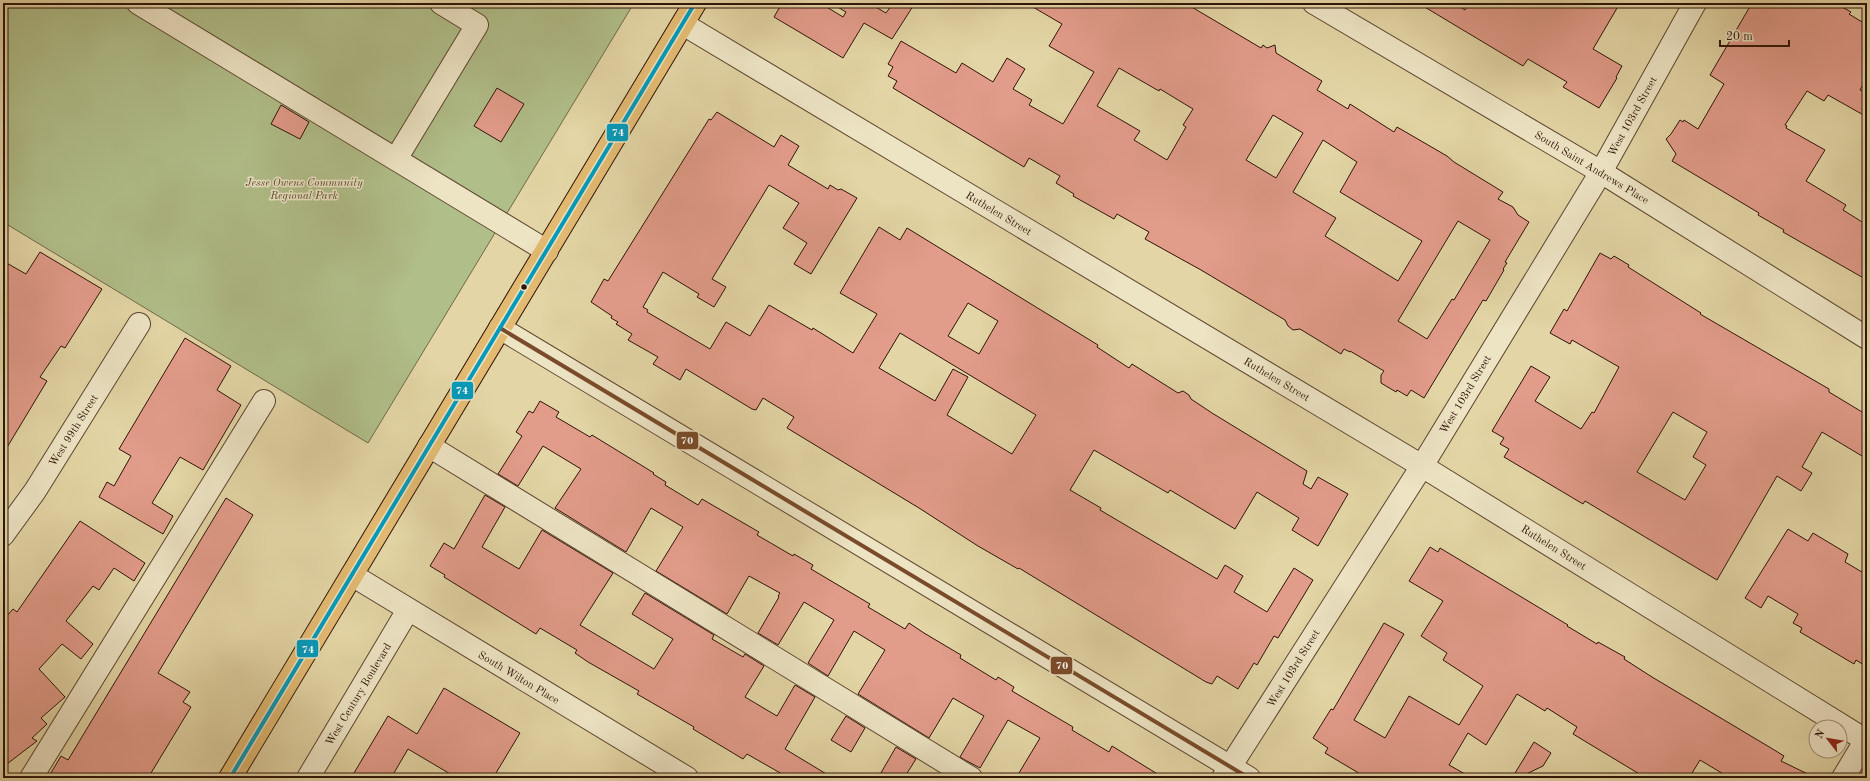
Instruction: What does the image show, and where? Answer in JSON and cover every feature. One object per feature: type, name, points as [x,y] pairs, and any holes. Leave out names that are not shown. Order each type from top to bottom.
[{"type":"main road","points":[[230,778],[695,3]]},
{"type":"street","points":[[138,3],[547,250]]},
{"type":"street","points":[[396,159],[477,25],[441,3]]},
{"type":"street","name":"South Saint Andrews Place","points":[[1314,3],[1601,172],[1867,338]]},
{"type":"street","name":"West 103rd Street","points":[[1227,772],[1422,466],[1601,172],[1695,3]]},
{"type":"street","name":"Ruthelen Street","points":[[682,24],[1422,466],[1867,740]]},
{"type":"street","name":"West 99th Street","points":[[3,535],[35,491],[139,324]]},
{"type":"street","points":[[500,328],[1227,772],[1249,778]]},
{"type":"street","points":[[31,778],[264,401]]},
{"type":"street","points":[[429,446],[971,778]]},
{"type":"street","name":"South Wilton Place","points":[[352,575],[662,772],[686,778]]},
{"type":"street","name":"West Century Boulevard","points":[[308,778],[408,610]]},
{"type":"street","points":[[1843,778],[1867,740]]},
{"type":"green space","name":"Jesse Owens Community Regional Park","points":[[3,3],[634,3],[368,443],[3,222]]},
{"type":"building","points":[[782,3],[820,3],[843,17],[846,12],[831,3],[876,3],[874,6],[886,13],[893,3],[915,3],[892,39],[864,23],[843,58],[774,17]]},
{"type":"building","points":[[1026,3],[1185,3],[1261,48],[1263,45],[1267,48],[1275,45],[1276,53],[1322,81],[1317,90],[1348,109],[1350,104],[1394,132],[1397,127],[1447,156],[1454,162],[1503,192],[1498,199],[1513,207],[1518,215],[1529,222],[1505,262],[1507,263],[1503,269],[1504,270],[1486,301],[1483,300],[1424,398],[1411,390],[1407,396],[1397,390],[1396,392],[1381,383],[1381,375],[1384,371],[1350,351],[1344,349],[1341,354],[1300,329],[1293,330],[1288,326],[1285,320],[1201,270],[1145,239],[1149,232],[1117,214],[1114,219],[1073,196],[1074,194],[1056,183],[1060,176],[1029,158],[1024,167],[893,88],[897,81],[888,76],[893,67],[888,64],[901,41],[956,73],[962,63],[993,82],[1007,58],[1025,69],[1013,89],[1032,100],[1029,105],[1063,124],[1094,72],[1049,46],[1062,24]],"holes":[[[1119,68],[1159,91],[1160,89],[1193,109],[1183,125],[1186,127],[1167,160],[1134,140],[1140,131],[1097,106]],[[1273,115],[1303,133],[1276,178],[1246,160]],[[1323,140],[1357,162],[1340,192],[1422,241],[1398,281],[1325,236],[1336,218],[1293,192]],[[1458,221],[1490,240],[1454,300],[1452,299],[1427,339],[1398,321]]]},
{"type":"building","points":[[1418,3],[1454,3],[1465,10],[1469,3],[1620,3],[1593,49],[1622,66],[1616,77],[1617,78],[1599,108],[1563,87],[1567,82],[1528,59],[1523,66]]},
{"type":"building","points":[[1752,3],[1835,3],[1851,12],[1849,14],[1867,25],[1867,78],[1860,90],[1867,93],[1867,117],[1828,95],[1824,101],[1807,91],[1785,125],[1787,126],[1786,128],[1825,150],[1806,181],[1846,205],[1843,210],[1867,225],[1867,280],[1783,232],[1784,230],[1758,215],[1759,213],[1672,161],[1676,154],[1666,139],[1680,120],[1683,122],[1684,120],[1698,129],[1724,84],[1710,75]]},
{"type":"building","points":[[497,88],[524,104],[501,142],[474,126]]},
{"type":"building","points":[[281,105],[309,122],[300,139],[271,124]]},
{"type":"building","points":[[717,112],[774,147],[781,135],[799,146],[788,165],[828,189],[830,185],[857,198],[811,274],[794,264],[807,243],[783,228],[799,203],[769,185],[712,279],[726,287],[714,307],[697,297],[699,294],[663,272],[643,307],[648,310],[647,312],[710,349],[726,322],[750,336],[769,305],[812,330],[813,328],[853,353],[877,314],[840,293],[879,227],[900,240],[907,228],[1098,345],[1097,347],[1129,368],[1132,364],[1178,393],[1183,391],[1189,395],[1191,399],[1212,413],[1307,471],[1303,484],[1311,489],[1318,477],[1348,494],[1318,546],[1292,530],[1299,518],[1257,492],[1235,529],[1170,490],[1168,493],[1094,450],[1070,490],[1101,508],[1100,510],[1217,579],[1225,565],[1243,576],[1234,592],[1267,612],[1294,568],[1313,580],[1278,638],[1274,636],[1257,665],[1254,663],[1238,689],[1217,676],[1212,684],[1206,682],[1019,568],[1018,569],[978,546],[919,508],[787,428],[794,417],[763,398],[756,410],[752,409],[686,369],[680,380],[653,364],[658,357],[628,340],[632,334],[616,324],[618,322],[611,318],[612,316],[591,302],[604,279],[608,281],[709,119],[711,120]],"holes":[[[968,303],[998,321],[979,354],[948,336]],[[900,333],[1036,415],[1012,454],[947,415],[968,377],[953,369],[935,401],[879,368]]]},
{"type":"building","points":[[40,252],[102,289],[65,348],[61,346],[40,377],[47,381],[3,454],[3,261],[26,274]]},
{"type":"building","points":[[1600,253],[1611,259],[1614,256],[1629,265],[1628,267],[1701,313],[1700,314],[1829,389],[1829,392],[1867,415],[1867,459],[1822,432],[1802,467],[1812,473],[1801,491],[1777,476],[1717,580],[1585,501],[1583,504],[1504,457],[1509,449],[1500,444],[1504,438],[1492,431],[1531,366],[1550,377],[1535,401],[1581,429],[1592,412],[1594,413],[1619,367],[1572,340],[1570,344],[1550,333],[1564,309],[1567,311]],"holes":[[[1673,412],[1707,432],[1693,457],[1706,465],[1685,500],[1637,472]]]},
{"type":"building","points":[[185,338],[231,366],[217,390],[241,405],[203,470],[180,457],[152,503],[173,516],[163,534],[99,497],[107,482],[114,486],[131,456],[119,449]]},
{"type":"building","points":[[540,401],[559,412],[556,417],[590,437],[592,435],[654,473],[653,474],[666,482],[665,485],[698,505],[702,499],[759,532],[757,535],[793,556],[794,554],[813,565],[811,569],[870,604],[868,607],[905,629],[909,623],[961,655],[960,658],[996,680],[998,677],[1014,687],[1012,691],[1073,727],[1072,730],[1109,752],[1112,746],[1164,778],[1016,778],[1040,738],[1008,720],[980,768],[960,757],[984,716],[953,698],[929,738],[858,694],[885,650],[854,631],[828,676],[808,663],[834,620],[804,602],[778,645],[758,633],[780,593],[749,576],[727,614],[656,571],[683,527],[651,508],[626,552],[555,508],[581,469],[543,446],[518,486],[498,474],[522,436],[516,432],[529,411],[533,413]]},
{"type":"building","points":[[485,495],[505,507],[482,547],[519,569],[542,530],[613,573],[580,625],[654,669],[673,639],[632,614],[645,593],[714,635],[712,639],[743,657],[745,654],[764,666],[745,697],[777,716],[795,685],[815,697],[785,749],[833,778],[789,778],[747,754],[743,759],[693,729],[694,727],[637,694],[639,691],[588,662],[575,653],[577,650],[540,628],[536,634],[444,577],[445,575],[430,566],[444,543],[454,549]]},
{"type":"building","points":[[226,498],[253,515],[158,673],[190,692],[183,702],[191,707],[148,778],[48,778],[61,756],[68,760]]},
{"type":"building","points":[[80,521],[145,563],[134,581],[114,568],[99,590],[93,586],[66,621],[93,644],[81,659],[62,644],[39,669],[65,697],[41,718],[47,724],[32,738],[37,741],[3,767],[3,620],[13,609],[17,612]]},
{"type":"building","points":[[1788,529],[1808,541],[1813,533],[1848,554],[1845,562],[1867,575],[1867,667],[1856,660],[1854,664],[1800,632],[1802,628],[1793,623],[1798,614],[1768,596],[1761,608],[1745,598]]},
{"type":"building","points":[[1430,547],[1438,552],[1440,548],[1597,644],[1598,642],[1625,657],[1624,659],[1652,677],[1784,756],[1781,761],[1816,778],[1749,778],[1740,773],[1736,778],[1730,778],[1700,760],[1689,778],[1646,778],[1573,734],[1577,727],[1547,708],[1545,711],[1517,694],[1486,745],[1468,733],[1449,765],[1472,778],[1367,778],[1325,753],[1328,748],[1313,738],[1331,709],[1333,710],[1384,623],[1404,634],[1354,720],[1385,738],[1409,696],[1459,725],[1483,686],[1443,660],[1447,653],[1421,636],[1443,601],[1409,581]]},
{"type":"building","points":[[444,688],[520,733],[493,778],[457,778],[408,749],[391,778],[351,778],[388,716],[417,734]]},
{"type":"building","points":[[846,716],[865,728],[851,752],[831,740]]},
{"type":"building","points":[[1534,742],[1551,753],[1543,766],[1518,778],[1512,778]]},
{"type":"building","points":[[896,747],[916,759],[904,778],[878,778]]},
{"type":"transit line","name":"74","points":[[230,778],[695,3]]},
{"type":"transit line","name":"70","points":[[500,328],[1249,778]]}]
